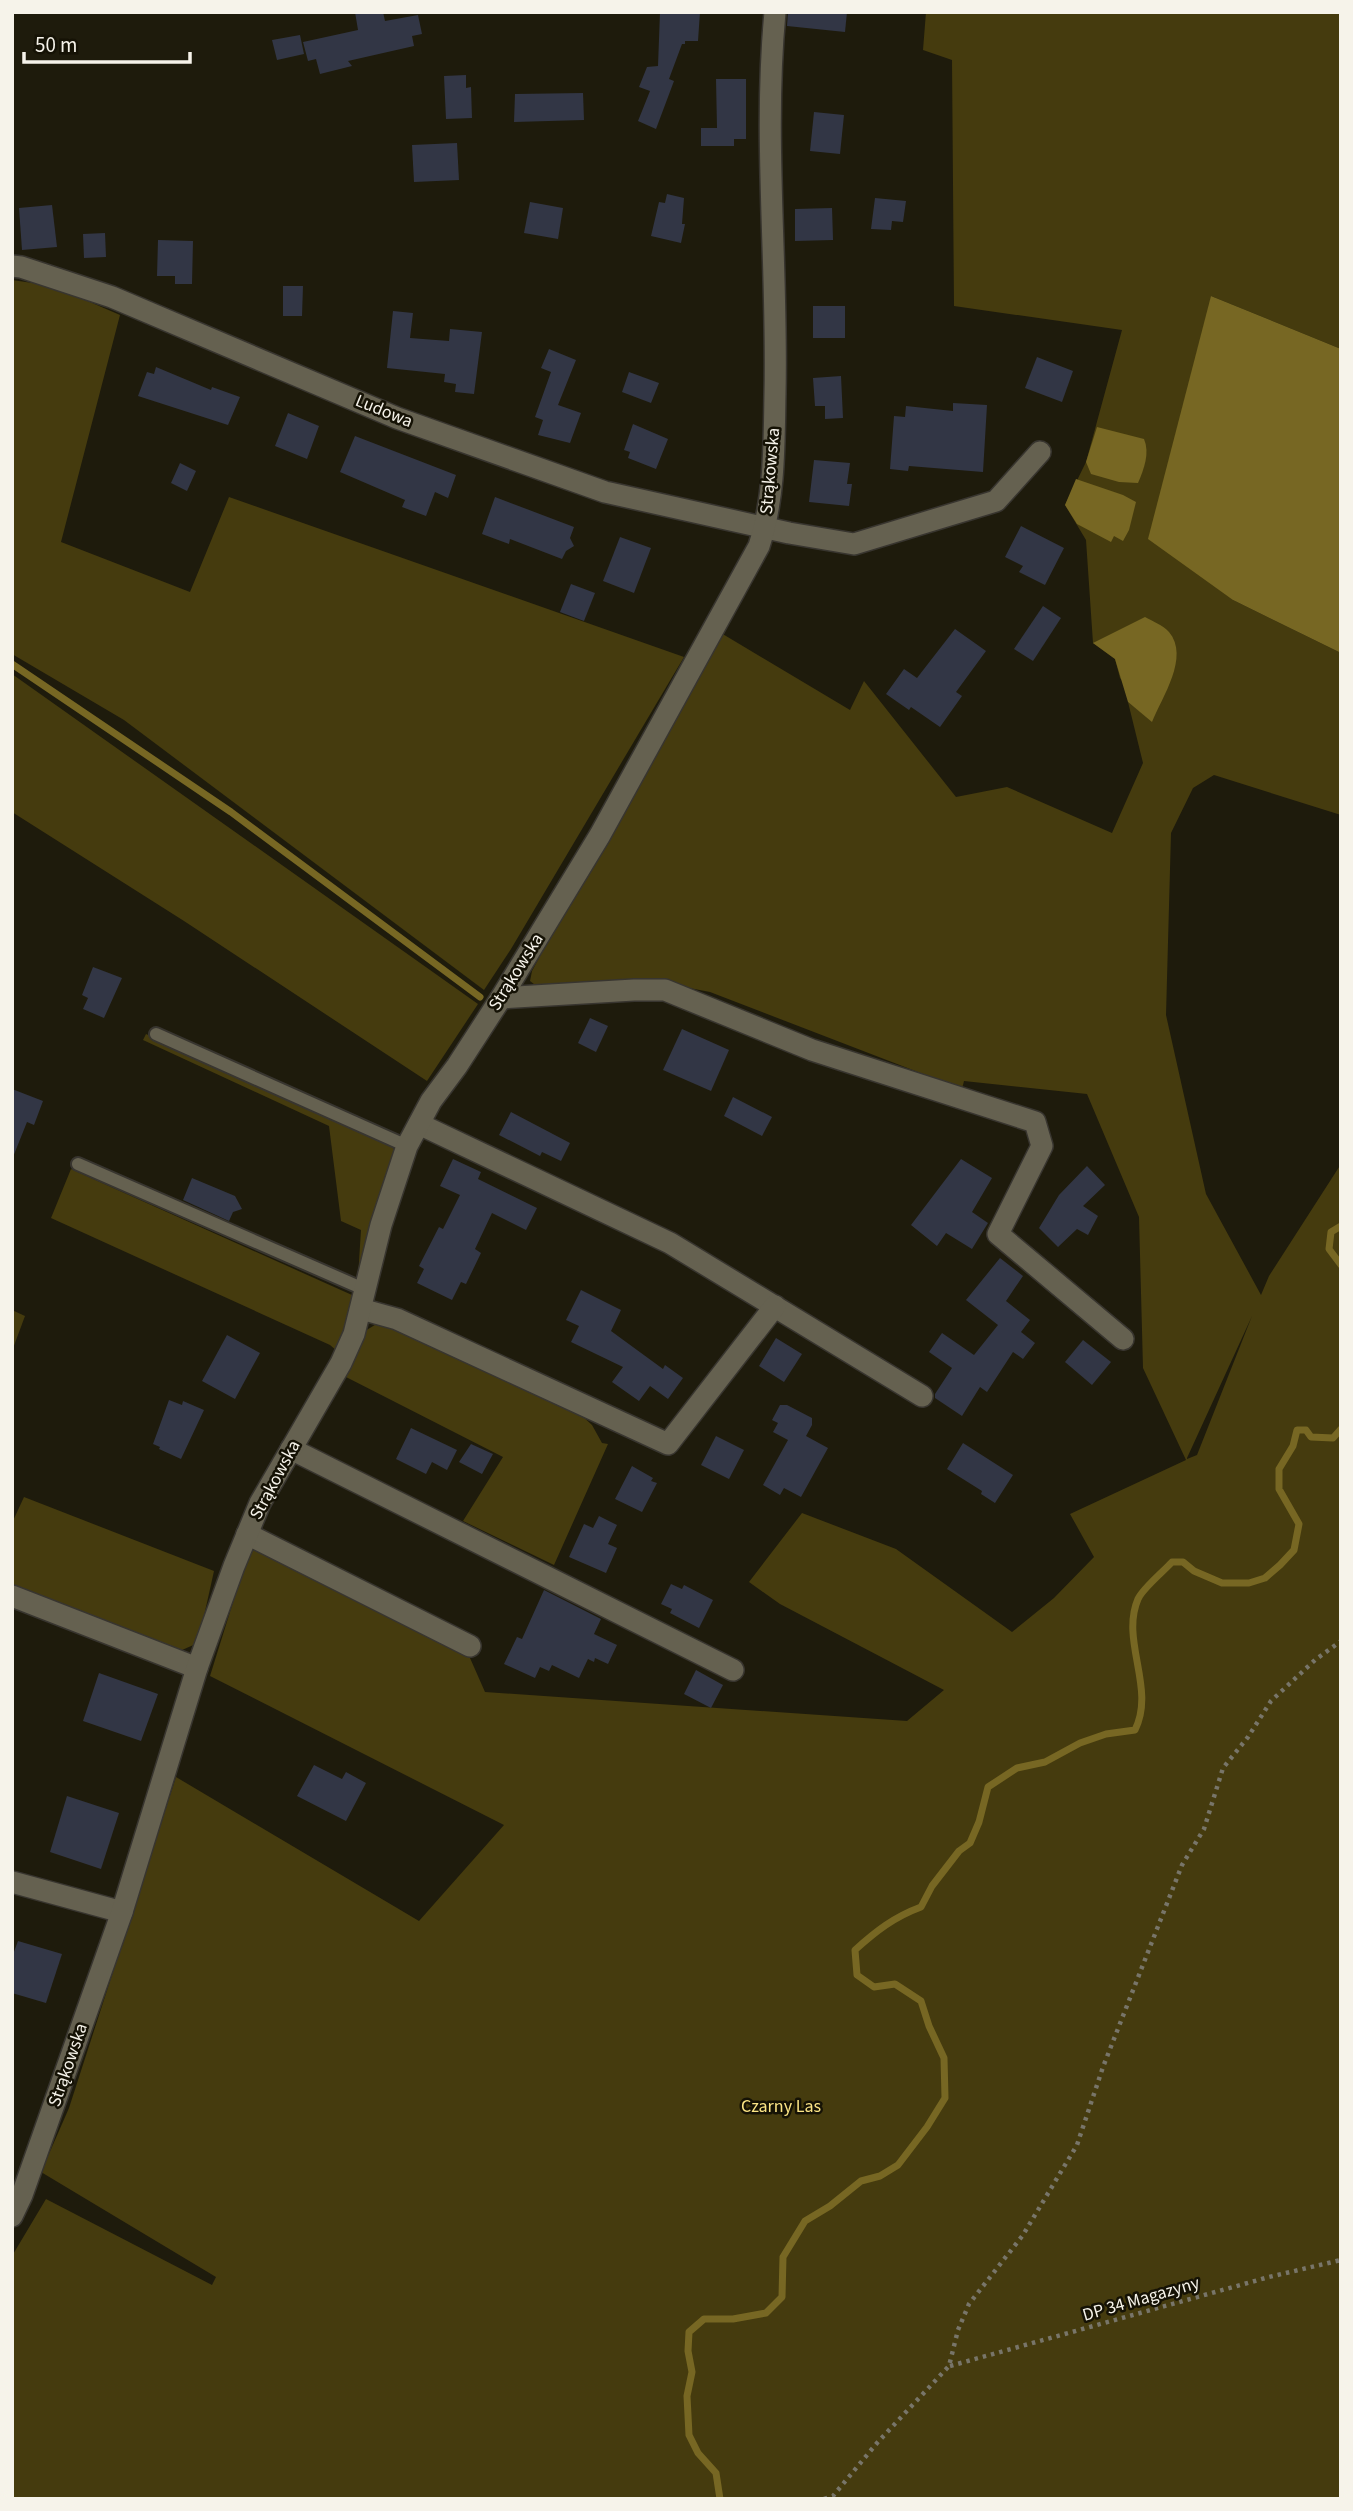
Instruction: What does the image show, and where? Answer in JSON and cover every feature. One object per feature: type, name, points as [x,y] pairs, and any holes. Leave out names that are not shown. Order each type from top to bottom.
[{"type":"street","name":"Strąkowska","points":[[12,2217],[122,1912],[197,1668],[260,1503],[341,1363],[363,1300],[384,1214],[407,1146],[431,1101],[501,998],[600,835],[752,561],[765,528],[774,460],[776,336],[770,180],[771,61],[775,12]]},
{"type":"street","name":"Ludowa","points":[[12,266],[112,297],[397,418],[605,492],[765,528],[854,544],[996,500],[1040,452]]},
{"type":"street","points":[[501,998],[665,990],[812,1050],[1035,1122],[1042,1146],[998,1234],[1123,1339]]},
{"type":"street","points":[[419,1124],[670,1242],[922,1396]]},
{"type":"street","points":[[363,1300],[397,1319],[668,1444],[775,1306]]},
{"type":"street","points":[[291,1449],[733,1670]]},
{"type":"street","points":[[247,1534],[470,1646]]},
{"type":"street","points":[[12,1596],[197,1668]]},
{"type":"street","points":[[12,1882],[122,1912]]},
{"type":"lane","points":[[156,1034],[407,1146]]},
{"type":"lane","points":[[78,1164],[363,1300]]},
{"type":"path","points":[[824,2499],[833,2496],[877,2442],[949,2366],[958,2330],[969,2304],[1023,2235],[1077,2145],[1103,2067],[1178,1877],[1204,1829],[1223,1769],[1248,1737],[1271,1700],[1315,1660],[1341,1641]]},
{"type":"path","name":"DP 34 Magazyny","points":[[949,2366],[1269,2277],[1341,2260]]},
{"type":"green space","name":"Czarny Las","points":[[926,12],[1341,12],[1341,349],[1211,296],[1233,600],[1341,653],[1341,815],[1214,775],[1193,788],[1171,833],[1166,1015],[1206,1194],[1261,1295],[1269,1276],[1341,1164],[1341,2499],[12,2499],[12,2256],[46,2199],[212,2285],[216,2277],[41,2172],[69,2108],[176,1777],[419,1921],[504,1825],[210,1676],[249,1551],[258,1548],[470,1658],[485,1692],[907,1721],[944,1690],[780,1604],[749,1582],[802,1513],[896,1549],[1012,1632],[1054,1598],[1094,1557],[1070,1514],[1186,1460],[1143,1368],[1139,1217],[1087,1094],[964,1081],[962,1089],[710,992],[653,981],[539,988],[530,981],[532,971],[555,928],[721,633],[850,710],[864,681],[956,797],[1007,787],[1112,833],[1143,763],[1128,702],[1152,721],[1120,678],[1115,659],[1093,643],[1086,540],[1065,505],[1086,462],[1122,330],[954,306],[952,60],[923,50]],"holes":[[[1252,1316],[1197,1455],[1187,1459]]]},
{"type":"green space","points":[[12,280],[53,286],[120,315],[61,542],[190,592],[229,497],[684,657],[484,990],[124,720],[12,654]]},
{"type":"green space","points":[[12,674],[478,1004],[427,1081],[12,812]]},
{"type":"green space","points":[[146,1034],[391,1144],[397,1154],[385,1176],[365,1268],[358,1277],[361,1230],[341,1221],[329,1126],[143,1040]]},
{"type":"green space","points":[[71,1169],[352,1295],[352,1308],[337,1351],[330,1345],[51,1218]]},
{"type":"green space","points":[[12,1310],[25,1316],[12,1351]]},
{"type":"green space","points":[[378,1323],[396,1325],[580,1414],[592,1425],[602,1443],[608,1444],[554,1565],[463,1521],[503,1457],[346,1377],[365,1331]]},
{"type":"green space","points":[[24,1497],[214,1571],[198,1643],[182,1650],[12,1584],[12,1523]]},
{"type":"shaded area","points":[[1211,296],[1341,349],[1341,653],[1233,600],[1148,539]]},
{"type":"shaded area","points":[[1097,427],[1144,439],[1146,455],[1138,483],[1119,482],[1091,474],[1086,462]]},
{"type":"shaded area","points":[[1076,479],[1136,502],[1129,530],[1123,541],[1114,536],[1111,542],[1077,524],[1065,505]]},
{"type":"shaded area","points":[[1145,617],[1169,632],[1177,653],[1172,677],[1152,722],[1128,702],[1115,659],[1093,643]]},
{"type":"building","points":[[355,12],[383,12],[385,21],[418,15],[422,34],[412,36],[414,46],[348,61],[352,66],[320,74],[316,59],[308,61],[303,42],[358,30]]},
{"type":"building","points":[[660,12],[700,12],[698,41],[685,41],[685,44],[682,44],[669,79],[674,81],[656,129],[638,121],[650,91],[639,87],[647,67],[658,66]]},
{"type":"building","points":[[788,12],[847,12],[845,32],[787,26]]},
{"type":"building","points":[[300,35],[304,54],[277,60],[272,40]]},
{"type":"building","points":[[466,75],[466,88],[471,87],[472,118],[446,119],[444,76]]},
{"type":"building","points":[[716,79],[746,79],[746,139],[734,139],[734,146],[701,146],[701,128],[717,128]]},
{"type":"building","points":[[583,93],[584,120],[514,122],[515,94]]},
{"type":"building","points":[[814,112],[844,115],[840,154],[810,151]]},
{"type":"building","points":[[457,143],[459,180],[414,182],[412,145]]},
{"type":"building","points":[[667,194],[684,198],[682,224],[685,224],[681,243],[651,236],[659,202],[665,203]]},
{"type":"building","points":[[875,198],[906,201],[903,222],[892,221],[891,230],[871,229]]},
{"type":"building","points":[[530,202],[563,208],[558,239],[524,233]]},
{"type":"building","points":[[52,205],[57,247],[22,250],[19,208]]},
{"type":"building","points":[[832,208],[833,240],[795,241],[795,209]]},
{"type":"building","points":[[105,233],[106,257],[84,258],[83,234]]},
{"type":"building","points":[[158,240],[193,241],[192,284],[175,284],[175,276],[157,276]]},
{"type":"building","points":[[283,286],[303,286],[302,316],[283,316]]},
{"type":"building","points":[[813,306],[845,306],[845,338],[813,338]]},
{"type":"building","points":[[393,311],[413,313],[410,338],[449,341],[450,329],[482,332],[474,394],[455,392],[456,384],[444,382],[445,374],[387,368]]},
{"type":"building","points":[[549,349],[576,360],[558,405],[581,413],[570,443],[538,435],[543,420],[535,417],[551,372],[541,368]]},
{"type":"building","points":[[1037,357],[1073,371],[1062,402],[1025,388]]},
{"type":"building","points":[[156,367],[211,390],[212,387],[240,397],[228,425],[138,396],[147,372],[154,374]]},
{"type":"building","points":[[629,372],[659,383],[651,403],[622,392]]},
{"type":"building","points":[[841,376],[843,418],[825,419],[825,406],[815,406],[813,378]]},
{"type":"building","points":[[953,403],[987,405],[983,472],[909,466],[908,471],[890,469],[894,416],[905,417],[906,406],[953,411]]},
{"type":"building","points":[[288,413],[319,426],[307,459],[275,446]]},
{"type":"building","points":[[633,424],[668,439],[656,469],[628,458],[630,452],[624,450]]},
{"type":"building","points":[[355,436],[456,475],[448,498],[435,492],[426,516],[402,507],[405,500],[340,472]]},
{"type":"building","points":[[814,460],[850,463],[847,484],[852,484],[849,506],[809,502]]},
{"type":"building","points":[[180,463],[196,471],[187,491],[171,483]]},
{"type":"building","points":[[495,497],[574,527],[570,538],[574,546],[566,551],[562,559],[510,539],[509,544],[482,534]]},
{"type":"building","points":[[1021,526],[1064,548],[1045,585],[1019,572],[1023,566],[1005,557]]},
{"type":"building","points":[[620,537],[651,548],[634,593],[603,581]]},
{"type":"building","points":[[571,584],[595,593],[584,621],[560,612]]},
{"type":"building","points":[[1043,606],[1061,618],[1033,661],[1014,649]]},
{"type":"building","points":[[955,629],[986,651],[956,692],[962,696],[940,727],[886,694],[904,669],[917,678]]},
{"type":"building","points":[[93,967],[122,978],[104,1018],[83,1009],[88,998],[82,995]]},
{"type":"building","points":[[590,1018],[608,1026],[596,1052],[578,1043]]},
{"type":"building","points":[[682,1029],[729,1050],[711,1091],[663,1070]]},
{"type":"building","points":[[12,1089],[43,1101],[34,1125],[27,1122],[13,1157]]},
{"type":"building","points":[[733,1097],[772,1117],[762,1136],[724,1116]]},
{"type":"building","points":[[511,1112],[570,1143],[561,1161],[542,1152],[540,1156],[499,1135]]},
{"type":"building","points":[[453,1159],[481,1172],[478,1179],[537,1208],[526,1230],[492,1213],[475,1249],[481,1253],[466,1284],[461,1282],[452,1300],[417,1283],[424,1269],[419,1266],[439,1227],[443,1229],[460,1195],[440,1186]]},
{"type":"building","points":[[961,1159],[992,1178],[972,1212],[988,1223],[972,1249],[946,1233],[937,1246],[911,1225]]},
{"type":"building","points":[[1087,1166],[1105,1185],[1083,1206],[1098,1216],[1088,1235],[1077,1229],[1058,1247],[1039,1228],[1059,1195]]},
{"type":"building","points":[[192,1178],[235,1196],[242,1209],[233,1212],[229,1221],[183,1200]]},
{"type":"building","points":[[1000,1258],[1023,1276],[1006,1301],[1030,1320],[1021,1332],[1035,1343],[1023,1359],[1013,1352],[987,1392],[980,1387],[962,1416],[935,1398],[952,1368],[929,1352],[942,1333],[974,1355],[998,1325],[966,1300]]},
{"type":"building","points":[[581,1290],[621,1310],[611,1331],[663,1369],[665,1365],[683,1378],[668,1399],[650,1386],[639,1401],[612,1382],[623,1367],[571,1342],[579,1326],[566,1320]]},
{"type":"building","points":[[227,1335],[260,1353],[235,1399],[202,1381]]},
{"type":"building","points":[[776,1338],[802,1354],[784,1382],[759,1366]]},
{"type":"building","points":[[1083,1340],[1111,1362],[1092,1385],[1065,1362]]},
{"type":"building","points":[[169,1400],[182,1405],[183,1401],[204,1410],[181,1459],[153,1444]]},
{"type":"building","points":[[780,1405],[787,1405],[812,1418],[812,1425],[806,1436],[828,1448],[801,1497],[784,1488],[780,1495],[763,1485],[788,1440],[773,1432],[778,1423],[772,1420]]},
{"type":"building","points":[[411,1428],[457,1450],[447,1470],[432,1462],[426,1474],[396,1459]]},
{"type":"building","points":[[716,1436],[744,1450],[729,1479],[701,1465]]},
{"type":"building","points":[[963,1443],[1013,1475],[995,1503],[981,1494],[982,1491],[947,1469]]},
{"type":"building","points":[[471,1444],[493,1454],[482,1474],[459,1462]]},
{"type":"building","points":[[632,1466],[657,1483],[642,1512],[615,1499]]},
{"type":"building","points":[[599,1516],[617,1525],[608,1544],[617,1548],[606,1573],[569,1557],[584,1524],[593,1528]]},
{"type":"building","points":[[671,1584],[682,1589],[684,1585],[713,1600],[699,1628],[670,1613],[672,1609],[661,1604]]},
{"type":"building","points":[[544,1590],[601,1619],[594,1634],[617,1645],[608,1664],[595,1658],[594,1662],[588,1659],[579,1678],[552,1665],[549,1671],[540,1667],[535,1678],[504,1664],[517,1637],[522,1639]]},
{"type":"building","points":[[696,1670],[723,1685],[711,1708],[684,1694]]},
{"type":"building","points":[[99,1673],[158,1694],[141,1741],[83,1721]]},
{"type":"building","points":[[314,1765],[342,1779],[346,1772],[366,1783],[346,1821],[297,1796]]},
{"type":"building","points":[[67,1796],[119,1813],[101,1869],[50,1852]]},
{"type":"building","points":[[18,1941],[62,1954],[46,2003],[12,1993],[12,1957]]},
{"type":"waterway","points":[[12,664],[231,812],[480,997]]},
{"type":"waterway","points":[[1341,1226],[1331,1232],[1329,1249],[1341,1265]]},
{"type":"waterway","points":[[720,2499],[716,2473],[698,2453],[689,2435],[687,2396],[692,2372],[688,2351],[689,2332],[704,2319],[733,2319],[766,2313],[782,2297],[783,2257],[805,2221],[830,2206],[861,2181],[880,2176],[898,2165],[945,2098],[944,2058],[921,2001],[895,1984],[874,1987],[857,1975],[855,1950],[886,1925],[921,1907],[932,1886],[959,1851],[970,1843],[979,1822],[988,1787],[1017,1768],[1045,1762],[1080,1743],[1106,1734],[1135,1730],[1142,1698],[1133,1631],[1138,1599],[1172,1562],[1183,1562],[1194,1571],[1222,1583],[1249,1583],[1265,1578],[1294,1550],[1299,1524],[1279,1489],[1279,1469],[1293,1446],[1297,1430],[1306,1430],[1311,1437],[1333,1438],[1341,1429]]}]
